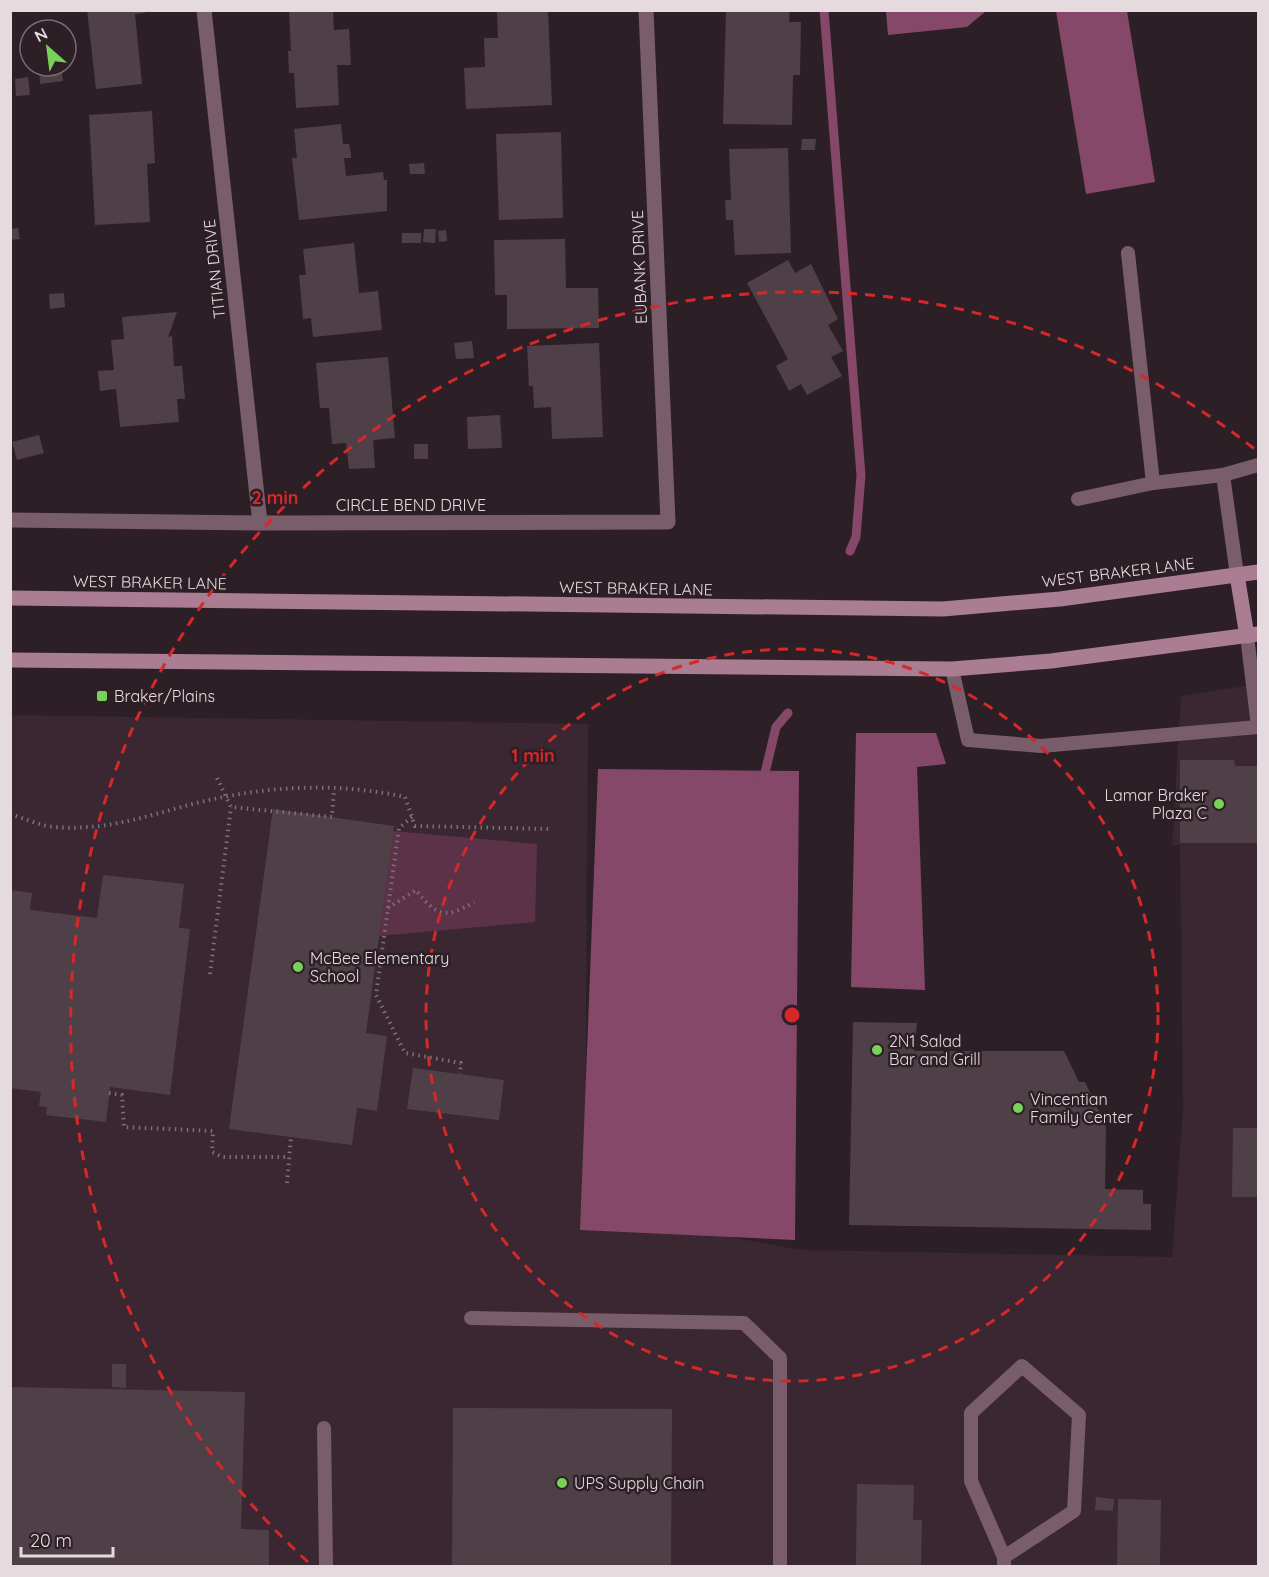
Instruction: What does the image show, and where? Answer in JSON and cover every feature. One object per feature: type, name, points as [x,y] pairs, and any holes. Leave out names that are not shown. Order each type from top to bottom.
[{"type":"main road","name":"WEST BRAKER LANE","points":[[10,598],[943,609],[1060,599],[1258,572]]},
{"type":"main road","points":[[10,660],[951,669],[1051,661],[1253,635],[1236,575]]},
{"type":"street","name":"TITIAN DRIVE","points":[[204,10],[260,523]]},
{"type":"street","name":"EUBANK DRIVE","points":[[646,10],[668,522]]},
{"type":"street","name":"CIRCLE BEND DRIVE","points":[[10,519],[260,523],[668,522]]},
{"type":"lane","points":[[1128,253],[1153,483]]},
{"type":"lane","points":[[1078,499],[1153,483],[1223,475],[1258,465]]},
{"type":"lane","points":[[1223,475],[1236,575]]},
{"type":"lane","points":[[951,669],[968,740],[1041,746],[1258,726],[1253,635]]},
{"type":"lane","points":[[471,1318],[744,1323],[780,1358],[780,1566]]},
{"type":"lane","points":[[1022,1366],[1079,1415],[1074,1511],[1004,1562],[971,1481],[971,1413],[1022,1366]]},
{"type":"lane","points":[[324,1428],[326,1566]]},
{"type":"path","points":[[210,974],[231,807],[216,778]]},
{"type":"path","points":[[10,814],[52,827],[108,826],[224,797],[280,787],[385,793],[405,797],[415,826],[550,829]]},
{"type":"path","points":[[231,807],[332,818],[334,789]]},
{"type":"path","points":[[412,817],[399,828],[376,995],[405,1053],[461,1063],[459,1074]]},
{"type":"path","points":[[388,908],[416,890],[428,906],[440,913],[458,912],[474,902]]},
{"type":"path","points":[[109,1093],[122,1095],[124,1127],[213,1131],[212,1152],[222,1157],[289,1157]]},
{"type":"path","points":[[287,1183],[291,1137]]},
{"type":"shaded area","points":[[886,10],[986,11],[967,27],[888,35]]},
{"type":"shaded area","points":[[1056,11],[1127,11],[1155,182],[1086,194]]},
{"type":"shaded area","points":[[1258,684],[1258,1566],[11,1566],[11,715],[588,724],[585,1210],[801,1250],[1172,1257],[1183,1109],[1180,845],[1172,845],[1181,696]]},
{"type":"shaded area","points":[[856,733],[936,733],[946,764],[917,767],[925,990],[851,987]]},
{"type":"shaded area","points":[[598,769],[799,771],[795,1240],[580,1230]]},
{"type":"shaded area","points":[[393,831],[537,844],[535,922],[379,936]]},
{"type":"building","points":[[87,10],[144,10],[145,13],[135,14],[142,84],[96,89]]},
{"type":"building","points":[[289,10],[333,10],[334,30],[349,29],[351,65],[337,65],[339,105],[296,108],[294,73],[289,73],[288,51],[291,51]]},
{"type":"building","points":[[548,10],[552,105],[466,109],[464,68],[485,67],[484,38],[498,38],[497,12]]},
{"type":"building","points":[[790,10],[789,22],[801,22],[800,75],[793,75],[792,125],[723,124],[726,11]]},
{"type":"building","points":[[28,78],[30,95],[16,96],[15,79]]},
{"type":"building","points":[[40,78],[63,78],[63,81],[40,84]]},
{"type":"building","points":[[152,111],[155,163],[147,164],[150,222],[95,225],[89,115]]},
{"type":"building","points":[[341,124],[343,144],[349,144],[351,154],[351,158],[344,158],[346,176],[383,172],[384,180],[387,180],[387,211],[299,220],[292,158],[297,158],[294,129]]},
{"type":"building","points":[[561,132],[563,218],[499,220],[496,134]]},
{"type":"building","points":[[802,139],[816,139],[815,150],[801,150]]},
{"type":"building","points":[[788,148],[791,253],[735,255],[733,220],[726,220],[725,200],[731,200],[729,149]]},
{"type":"building","points":[[424,163],[425,174],[410,174],[409,164]]},
{"type":"building","points":[[18,228],[20,239],[10,240],[10,229]]},
{"type":"building","points":[[424,229],[436,229],[435,243],[423,242]]},
{"type":"building","points":[[446,230],[447,241],[439,242],[438,231]]},
{"type":"building","points":[[402,233],[421,233],[421,243],[402,243]]},
{"type":"building","points":[[565,239],[566,288],[598,288],[599,328],[507,329],[507,295],[495,295],[494,240]]},
{"type":"building","points":[[354,243],[359,293],[378,291],[382,330],[313,337],[311,318],[303,319],[299,275],[306,275],[303,249]]},
{"type":"building","points":[[788,260],[795,273],[811,264],[838,319],[828,325],[843,351],[831,357],[842,376],[807,395],[801,384],[789,391],[776,366],[788,359],[747,283]]},
{"type":"building","points":[[64,293],[65,307],[50,309],[49,294]]},
{"type":"building","points":[[177,312],[168,337],[172,336],[174,366],[182,366],[185,399],[177,399],[179,422],[120,427],[116,389],[100,391],[98,371],[114,370],[111,340],[124,339],[122,317]]},
{"type":"building","points":[[472,341],[474,358],[456,359],[454,343]]},
{"type":"building","points":[[599,343],[603,437],[552,439],[551,407],[534,408],[533,386],[529,386],[527,346]]},
{"type":"building","points":[[388,357],[395,438],[373,440],[375,468],[349,469],[346,443],[332,444],[329,408],[320,408],[316,363]]},
{"type":"building","points":[[500,415],[502,448],[468,449],[467,417]]},
{"type":"building","points":[[39,435],[44,453],[17,460],[12,442]]},
{"type":"building","points":[[414,444],[428,444],[428,459],[414,459]]},
{"type":"building","name":"Lamar Braker Plaza C","points":[[1180,760],[1234,760],[1235,766],[1258,766],[1258,843],[1180,843]]},
{"type":"building","points":[[273,809],[394,826],[366,1033],[387,1036],[377,1111],[357,1108],[352,1145],[229,1129]]},
{"type":"building","points":[[103,875],[184,884],[179,928],[190,929],[170,1095],[110,1087],[106,1122],[46,1115],[47,1107],[39,1106],[41,1092],[10,1088],[10,890],[32,893],[30,910],[97,918]]},
{"type":"building","points":[[853,1022],[917,1023],[914,1051],[1064,1051],[1079,1082],[1085,1082],[1106,1126],[1105,1189],[1143,1190],[1143,1204],[1151,1204],[1151,1230],[849,1225]]},
{"type":"building","points":[[413,1068],[504,1080],[499,1120],[407,1109]]},
{"type":"building","points":[[1233,1128],[1258,1128],[1258,1197],[1232,1197]]},
{"type":"building","points":[[112,1364],[126,1364],[126,1388],[112,1387]]},
{"type":"building","points":[[10,1387],[245,1392],[241,1529],[269,1530],[269,1566],[10,1566]]},
{"type":"building","name":"UPS Supply Chain","points":[[453,1408],[672,1409],[671,1566],[452,1566]]},
{"type":"building","points":[[857,1484],[914,1485],[913,1520],[922,1520],[921,1566],[856,1566]]},
{"type":"building","points":[[1096,1497],[1114,1499],[1113,1511],[1095,1510]]},
{"type":"building","points":[[1118,1499],[1161,1500],[1160,1566],[1117,1566]]},
{"type":"waterway","points":[[824,10],[861,475],[856,537],[850,551]]},
{"type":"waterway","points":[[763,781],[776,727],[788,713]]},
{"type":"place","name":"Braker/Plains","points":[[102,696]]},
{"type":"place","name":"Lamar Braker Plaza C","points":[[1219,804]]},
{"type":"place","name":"McBee Elementary School","points":[[298,967]]},
{"type":"place","name":"2N1 Salad Bar and Grill","points":[[877,1050]]},
{"type":"place","name":"Vincentian Family Center","points":[[1018,1108]]},
{"type":"place","name":"UPS Supply Chain","points":[[562,1483]]}]
